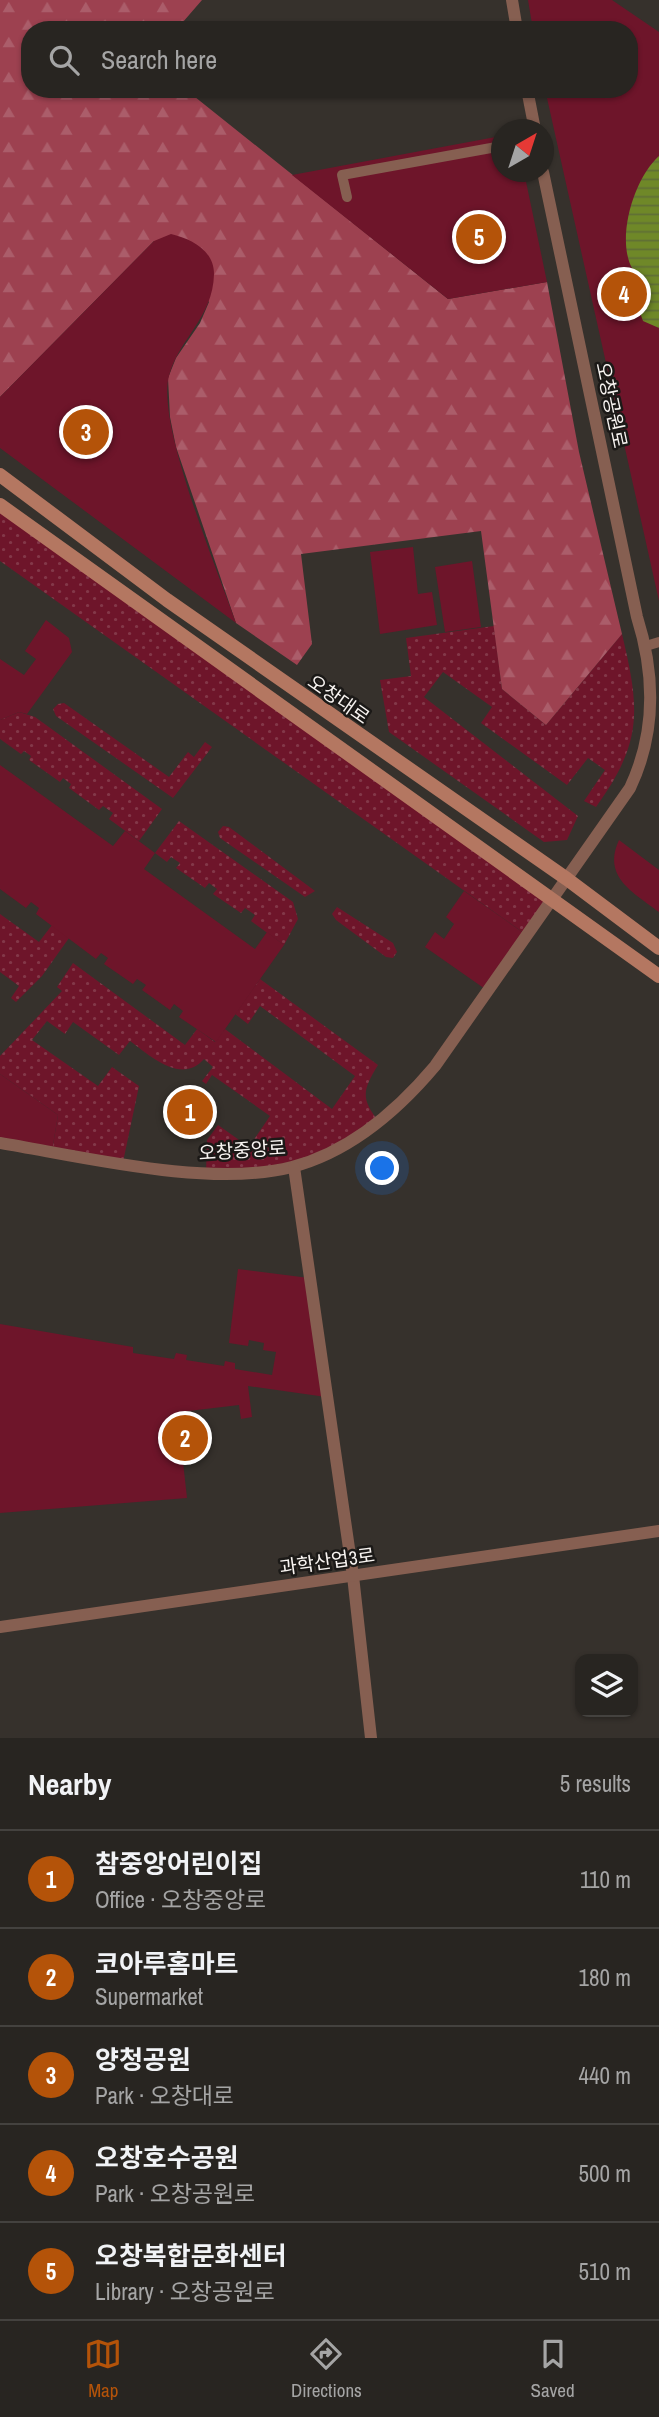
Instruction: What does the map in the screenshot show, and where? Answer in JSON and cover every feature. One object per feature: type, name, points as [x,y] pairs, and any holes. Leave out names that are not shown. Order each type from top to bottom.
[{"type":"main road","name":"오창대로","points":[[0,475],[167,600],[567,879],[659,948]]},
{"type":"main road","name":"오창대로","points":[[0,505],[659,976]]},
{"type":"street","points":[[512,0],[516,21]]},
{"type":"street","points":[[398,14],[400,21]]},
{"type":"street","points":[[529,98],[533,119]]},
{"type":"street","points":[[346,197],[342,175],[491,148]]},
{"type":"street","name":"오창공원로","points":[[545,182],[634,604],[653,644],[650,722],[639,769],[618,809],[567,879]]},
{"type":"street","name":"오창중앙로","points":[[0,1143],[210,1174],[294,1167],[350,1141],[379,1122],[414,1091],[567,879]]},
{"type":"street","points":[[294,1167],[353,1576],[371,1738]]},
{"type":"street","name":"과학산업3로","points":[[0,1627],[659,1531]]},
{"type":"shaded area","points":[[528,0],[612,0],[659,32],[659,601],[554,129],[554,119],[552,119],[547,98],[638,98],[638,21],[532,21]]},
{"type":"shaded area","points":[[491,138],[491,182],[526,182],[547,282],[448,299],[292,175]]},
{"type":"shaded area","points":[[659,156],[659,328],[643,321],[634,296],[636,286],[628,280],[633,270],[626,243],[635,194],[650,166]]},
{"type":"shaded area","points":[[171,234],[200,247],[206,252],[213,266],[208,303],[174,363],[169,376],[167,398],[171,427],[191,498],[236,623],[0,448],[0,397],[154,241]]},
{"type":"shaded area","points":[[0,505],[553,899],[528,936],[0,561]]},
{"type":"shaded area","points":[[413,547],[418,594],[432,592],[437,625],[380,634],[370,552]]},
{"type":"shaded area","points":[[472,561],[481,627],[445,632],[435,567]]},
{"type":"shaded area","points":[[46,620],[69,638],[72,652],[27,714],[19,712],[0,720],[0,659],[24,675],[36,659],[25,651]]},
{"type":"shaded area","points":[[494,626],[502,689],[546,725],[622,634],[632,684],[633,724],[630,743],[622,763],[596,807],[584,801],[605,770],[588,758],[567,785],[481,723],[492,707],[443,672],[424,697],[578,816],[567,840],[544,842],[389,732],[380,680],[411,676],[406,638]]},
{"type":"shaded area","points":[[64,703],[169,777],[188,752],[194,757],[205,742],[212,747],[173,798],[56,716],[53,709]]},
{"type":"shaded area","points":[[19,712],[35,717],[162,809],[139,841],[109,819],[113,813],[103,806],[99,810],[69,788],[71,784],[63,778],[60,782],[29,760],[31,756],[24,751],[21,754],[0,739],[0,720]]},
{"type":"shaded area","points":[[0,765],[113,846],[125,831],[155,853],[144,869],[255,949],[267,932],[284,945],[216,1042],[179,1017],[183,1011],[174,1004],[170,1010],[142,990],[146,985],[137,979],[133,984],[104,964],[108,958],[101,953],[96,959],[36,914],[39,908],[31,902],[26,908],[0,889]]},
{"type":"shaded area","points":[[179,821],[293,902],[298,919],[284,945],[251,921],[255,915],[245,908],[241,913],[213,894],[217,889],[209,883],[205,888],[176,868],[180,863],[171,857],[167,862],[155,853]]},
{"type":"shaded area","points":[[223,826],[229,827],[315,891],[305,897],[220,838],[218,832]]},
{"type":"shaded area","points":[[619,840],[659,870],[659,912],[630,890],[617,874],[614,864]]},
{"type":"shaded area","points":[[464,891],[528,936],[488,991],[425,947],[435,932],[444,939],[454,924],[446,917]]},
{"type":"shaded area","points":[[337,907],[393,943],[397,952],[393,958],[386,957],[336,920],[332,914]]},
{"type":"shaded area","points":[[0,914],[39,942],[52,925],[69,938],[42,976],[16,1002],[11,998],[19,986],[0,972]]},
{"type":"shaded area","points":[[73,963],[185,1045],[197,1029],[215,1042],[225,1029],[332,1109],[355,1076],[260,1006],[248,1024],[235,1014],[260,979],[378,1065],[369,1081],[366,1100],[379,1122],[294,1167],[206,1174],[207,1140],[218,1125],[249,1147],[270,1116],[212,1075],[206,1084],[202,1081],[213,1067],[204,1059],[195,1066],[176,1069],[156,1060],[130,1041],[119,1055],[73,1022],[65,1034],[47,1021],[32,1040],[98,1086],[112,1067],[139,1086],[123,1162],[52,1151],[58,1115],[0,1074],[0,1056],[62,991],[57,987]]},
{"type":"shaded area","points":[[0,1074],[58,1115],[52,1151],[0,1143]]},
{"type":"shaded area","points":[[238,1269],[309,1278],[326,1397],[248,1386],[252,1417],[241,1419],[239,1405],[180,1412],[179,1426],[187,1498],[0,1513],[0,1324],[133,1347],[133,1353],[174,1359],[176,1353],[187,1355],[186,1360],[224,1366],[225,1361],[235,1363],[235,1369],[272,1375],[276,1352],[263,1350],[264,1343],[249,1340],[248,1346],[229,1343]]},
{"type":"green space","points":[[0,0],[202,0],[184,21],[21,21],[21,98],[196,98],[448,299],[547,282],[579,452],[622,634],[546,725],[502,689],[481,531],[301,554],[312,644],[297,665],[236,623],[176,447],[170,417],[168,378],[176,358],[200,323],[209,302],[154,241],[0,397]]},
{"type":"place","name":"오창복합문화센터","points":[[479,237]]},
{"type":"place","name":"오창호수공원","points":[[624,294]]},
{"type":"place","name":"양청공원","points":[[86,432]]},
{"type":"place","name":"참중앙어린이집","points":[[190,1112]]},
{"type":"place","name":"코아루홈마트","points":[[185,1438]]}]
